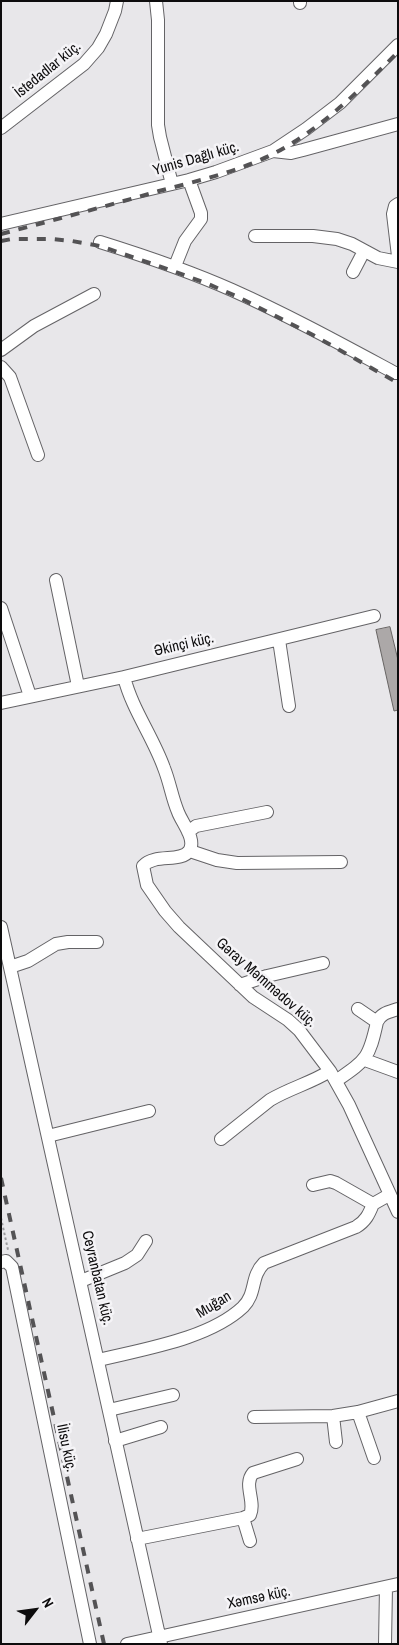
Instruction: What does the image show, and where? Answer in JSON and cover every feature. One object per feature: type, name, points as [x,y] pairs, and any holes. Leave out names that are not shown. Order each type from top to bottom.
[{"type":"street","name":"İstedadlar küç.","points":[[1,128],[84,64],[98,48],[106,34],[117,1]]},
{"type":"street","points":[[156,1],[158,20],[158,125],[172,184]]},
{"type":"street","points":[[273,151],[340,103],[398,45]]},
{"type":"street","name":"Yunis Dağlı küç.","points":[[1,224],[189,180],[273,151],[291,153],[398,124]]},
{"type":"street","points":[[175,266],[185,241],[202,219],[189,180]]},
{"type":"street","points":[[398,204],[395,206],[393,214],[398,256]]},
{"type":"street","points":[[254,236],[313,236],[337,239],[352,244],[378,258],[398,262]]},
{"type":"street","points":[[100,242],[175,266],[233,290],[398,373]]},
{"type":"street","points":[[353,272],[364,251]]},
{"type":"street","points":[[1,350],[34,326],[94,294]]},
{"type":"street","points":[[1,366],[10,377],[38,455]]},
{"type":"street","points":[[56,580],[78,686]]},
{"type":"street","points":[[1,608],[30,696]]},
{"type":"street","name":"Əkinçi küç.","points":[[1,704],[279,640],[374,616]]},
{"type":"street","points":[[279,640],[289,706]]},
{"type":"street","points":[[124,676],[131,699],[164,768],[178,814],[192,844],[190,851],[217,860],[236,863],[341,862]]},
{"type":"street","points":[[188,832],[196,826],[266,812]]},
{"type":"street","name":"Gəray Məmmədov küç.","points":[[190,851],[186,855],[154,859],[147,862],[143,866],[147,885],[179,928],[253,997],[288,1020],[299,1030],[333,1076],[349,1105],[398,1212]]},
{"type":"street","name":"Ceyranbatan küç.","points":[[1,927],[160,1640]]},
{"type":"street","points":[[10,967],[28,961],[56,944],[97,942]]},
{"type":"street","points":[[240,985],[267,976],[323,963]]},
{"type":"street","points":[[358,1009],[377,1022]]},
{"type":"street","points":[[221,1139],[278,1095],[333,1076],[365,1060],[379,1017],[398,1009]]},
{"type":"street","points":[[365,1060],[398,1072]]},
{"type":"street","points":[[48,1136],[149,1111]]},
{"type":"street","points":[[313,1185],[330,1181],[372,1204],[389,1195]]},
{"type":"street","name":"Muğan","points":[[99,1360],[184,1338],[227,1320],[245,1305],[251,1296],[257,1270],[264,1263],[362,1224],[368,1218],[372,1204]]},
{"type":"street","points":[[81,1281],[124,1263],[137,1255],[146,1241]]},
{"type":"street","name":"İlisu küç.","points":[[6,1262],[12,1267],[90,1644]]},
{"type":"street","points":[[109,1410],[172,1395]]},
{"type":"street","points":[[254,1417],[333,1416],[358,1412],[398,1401]]},
{"type":"street","points":[[358,1412],[374,1458]]},
{"type":"street","points":[[333,1416],[336,1442]]},
{"type":"street","points":[[115,1440],[162,1427]]},
{"type":"street","points":[[137,1539],[243,1518],[250,1514],[253,1508],[249,1486],[249,1478],[253,1473],[297,1459]]},
{"type":"street","points":[[243,1518],[250,1541]]},
{"type":"street","points":[[385,1644],[392,1585]]},
{"type":"street","name":"Xəmsə küç.","points":[[127,1644],[160,1640],[392,1585]]},
{"type":"path","points":[[1,1218],[8,1250],[6,1262]]},
{"type":"building","points":[[390,627],[398,660],[398,710],[394,711],[376,630]]},
{"type":"railway","points":[[1,234],[211,177],[262,159],[294,142],[322,122],[398,52]]},
{"type":"railway","points":[[1,241],[12,239],[72,241],[100,246],[173,271],[238,297],[313,335],[398,383]]},
{"type":"railway","points":[[1,1178],[104,1644]]}]
